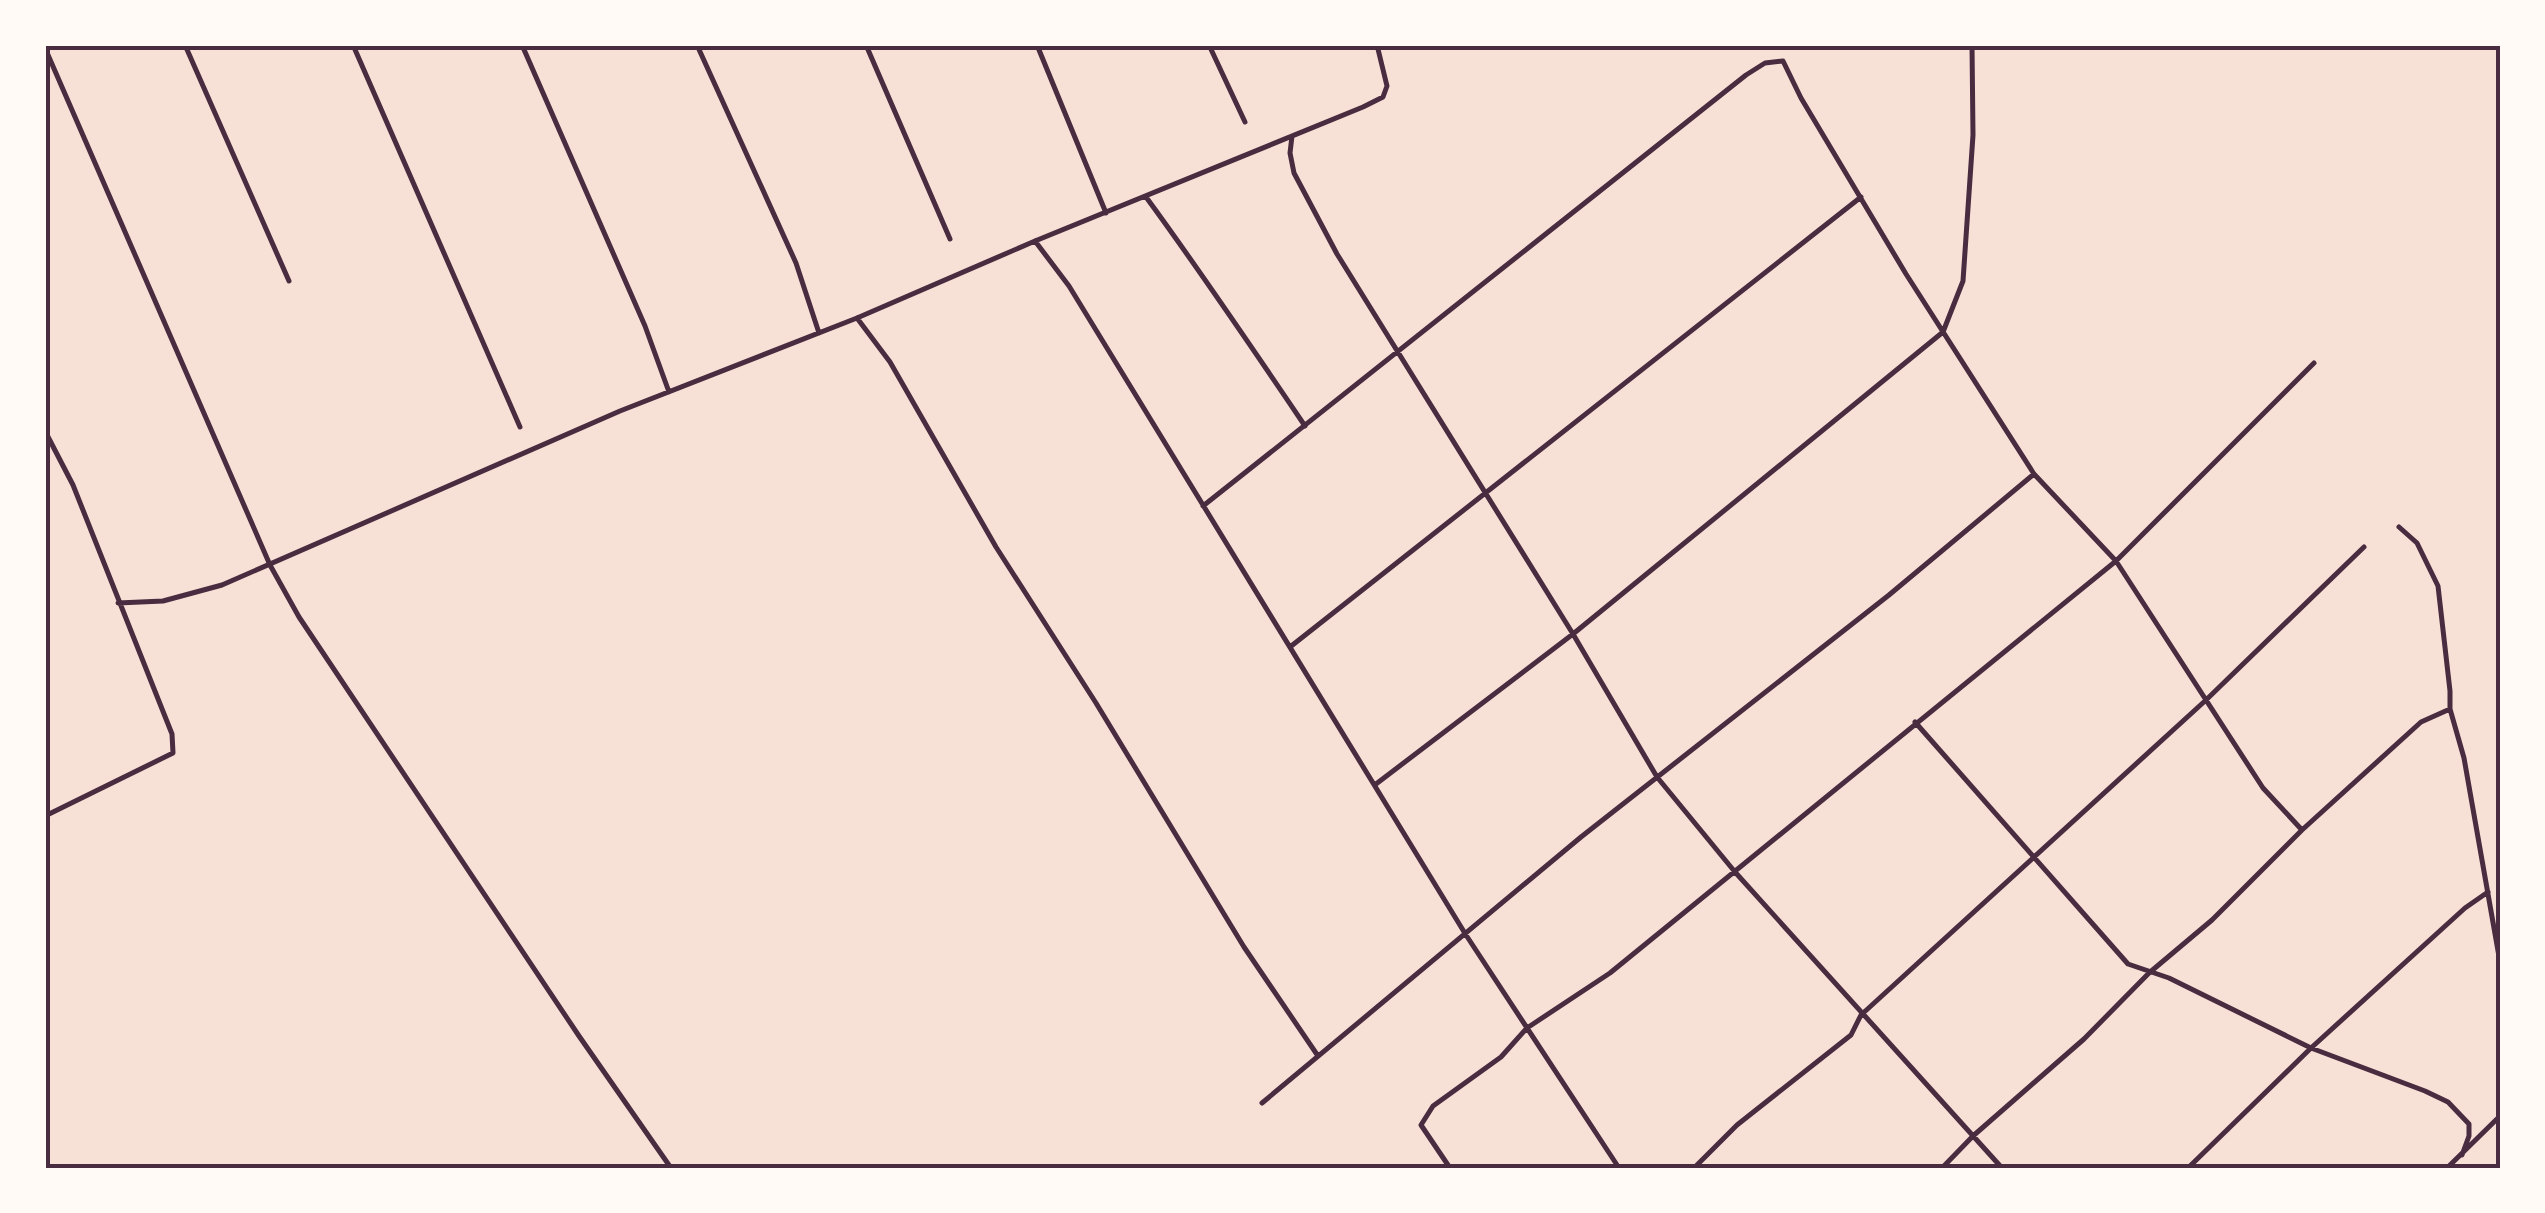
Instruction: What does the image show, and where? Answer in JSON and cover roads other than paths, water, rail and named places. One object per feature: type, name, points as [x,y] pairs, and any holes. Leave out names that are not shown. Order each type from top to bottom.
[{"type":"street","points":[[185,45],[289,282]]},
{"type":"street","points":[[354,45],[520,427]]},
{"type":"street","points":[[522,45],[645,326],[669,392]]},
{"type":"street","points":[[697,45],[796,263],[818,334]]},
{"type":"street","points":[[866,45],[950,239]]},
{"type":"street","points":[[1037,45],[1106,213]]},
{"type":"street","points":[[1209,45],[1245,122]]},
{"type":"street","points":[[118,603],[163,600],[270,566],[669,392],[857,318],[1384,97],[1388,86],[1377,45]]},
{"type":"street","points":[[1375,785],[1573,634],[1943,332],[1963,281],[1973,134],[1972,45]]},
{"type":"street","points":[[45,48],[270,566],[317,648],[672,1168]]},
{"type":"street","points":[[1203,506],[1746,75],[1764,63],[1783,61],[1801,98],[1943,332],[2034,474],[2138,590],[2165,640],[2263,788],[2302,830]]},
{"type":"street","points":[[1292,136],[1294,173],[1337,254],[1657,777],[1735,872],[2002,1168]]},
{"type":"street","points":[[1146,197],[1220,305],[1258,352],[1305,426]]},
{"type":"street","points":[[1290,647],[1861,197]]},
{"type":"street","points":[[1036,240],[1069,286],[1466,935],[1620,1168]]},
{"type":"street","points":[[857,318],[890,362],[996,547],[1244,947],[1318,1056]]},
{"type":"street","points":[[1450,1168],[1420,1125],[1433,1106],[1501,1057],[1526,1028],[1610,973],[2116,561],[2314,362]]},
{"type":"street","points":[[45,431],[73,485],[172,734],[173,753],[45,816]]},
{"type":"street","points":[[1262,1103],[1657,777],[1889,595],[2034,474]]},
{"type":"street","points":[[2399,527],[2418,543],[2438,586],[2450,708],[2464,758],[2500,962]]},
{"type":"street","points":[[1694,1168],[1738,1125],[1851,1035],[1862,1015],[2206,700],[2364,547]]},
{"type":"street","points":[[1942,1168],[2421,722],[2450,708]]},
{"type":"street","points":[[1916,722],[2128,964],[2169,978],[2311,1048],[2448,1102],[2468,1124],[2469,1136],[2462,1155]]},
{"type":"street","points":[[2188,1168],[2311,1048],[2465,908],[2488,892]]},
{"type":"street","points":[[2447,1168],[2500,1116]]}]
